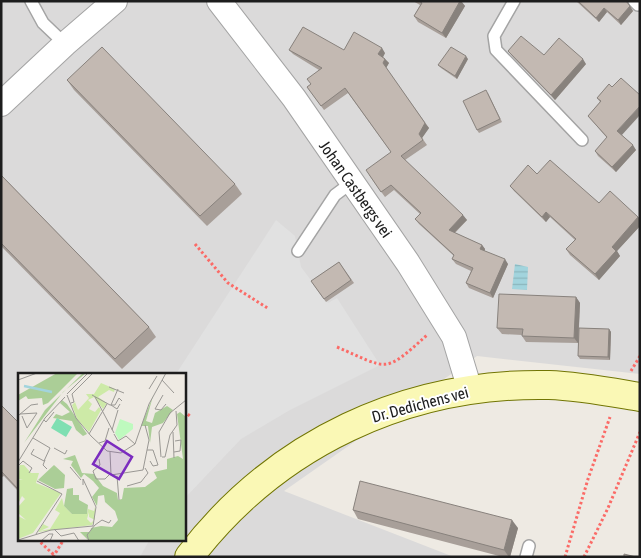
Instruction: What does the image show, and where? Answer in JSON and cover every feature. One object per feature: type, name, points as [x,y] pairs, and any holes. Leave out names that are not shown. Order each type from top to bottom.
[{"type":"street","points":[[1,104],[65,44],[115,1]]},
{"type":"street","name":"Johan Castbergs vei","points":[[219,1],[294,98],[408,263],[454,337],[470,390]]},
{"type":"street","name":"Dr. Dedichens vei","points":[[189,557],[214,527],[246,495],[308,449],[367,417],[406,404],[470,390],[550,385],[634,387]]},
{"type":"lane","points":[[32,1],[43,23],[65,44]]},
{"type":"lane","points":[[514,1],[494,36],[496,50],[582,140]]},
{"type":"lane","points":[[298,251],[335,196],[352,183]]},
{"type":"path","points":[[195,244],[228,283],[269,309]]},
{"type":"path","points":[[337,347],[380,365],[392,364],[433,330]]},
{"type":"path","points":[[634,387],[640,356]]},
{"type":"path","points":[[185,413],[191,417]]},
{"type":"path","points":[[565,557],[588,479],[611,414]]},
{"type":"path","points":[[584,557],[640,432]]},
{"type":"path","points":[[38,540],[53,556],[63,540]]},
{"type":"shaded area","points":[[1,1],[640,1],[640,374],[477,356],[284,491],[454,557],[1,557]]},
{"type":"shaded area","points":[[276,220],[295,236],[301,267],[328,303],[337,298],[380,365],[290,410],[241,439],[185,498],[185,373],[177,373]]},
{"type":"shaded area","points":[[66,540],[149,540],[140,557],[55,557]]},
{"type":"water","points":[[515,264],[528,267],[527,290],[512,289]]},
{"type":"building","points":[[419,1],[460,1],[442,33],[414,16],[422,3]]},
{"type":"building","points":[[578,1],[626,1],[630,6],[618,20],[604,8],[596,18]]},
{"type":"building","points":[[303,27],[344,50],[354,32],[382,48],[378,54],[385,59],[383,63],[425,123],[419,134],[423,140],[401,156],[463,215],[449,230],[482,245],[480,249],[505,259],[490,293],[466,283],[473,268],[452,259],[454,255],[415,219],[421,213],[391,185],[381,192],[366,170],[391,152],[345,88],[321,106],[307,87],[311,84],[307,79],[322,68],[289,50]]},
{"type":"building","points":[[521,36],[544,55],[559,38],[583,59],[551,95],[508,51]]},
{"type":"building","points":[[102,47],[235,184],[200,216],[67,80]]},
{"type":"building","points":[[451,47],[466,56],[455,76],[438,65]]},
{"type":"building","points":[[621,78],[640,95],[640,106],[617,131],[633,145],[612,167],[595,151],[607,137],[588,116],[601,101],[597,98],[609,84],[612,87]]},
{"type":"building","points":[[486,90],[500,119],[477,130],[463,101]]},
{"type":"building","points":[[550,160],[599,203],[610,191],[638,217],[612,247],[616,251],[595,274],[566,249],[576,239],[546,212],[542,217],[510,186],[528,165],[537,174]]},
{"type":"building","points":[[1,175],[149,327],[115,359],[1,243]]},
{"type":"building","points":[[339,262],[351,280],[324,299],[311,281]]},
{"type":"building","points":[[499,294],[576,297],[574,338],[522,336],[523,329],[497,328]]},
{"type":"building","points":[[579,328],[609,329],[608,357],[578,356]]},
{"type":"building","points":[[1,405],[18,422],[18,489],[1,471]]},
{"type":"building","points":[[360,481],[512,520],[504,550],[353,510]]},
{"type":"building","points":[[624,554],[636,557],[624,557]]}]
